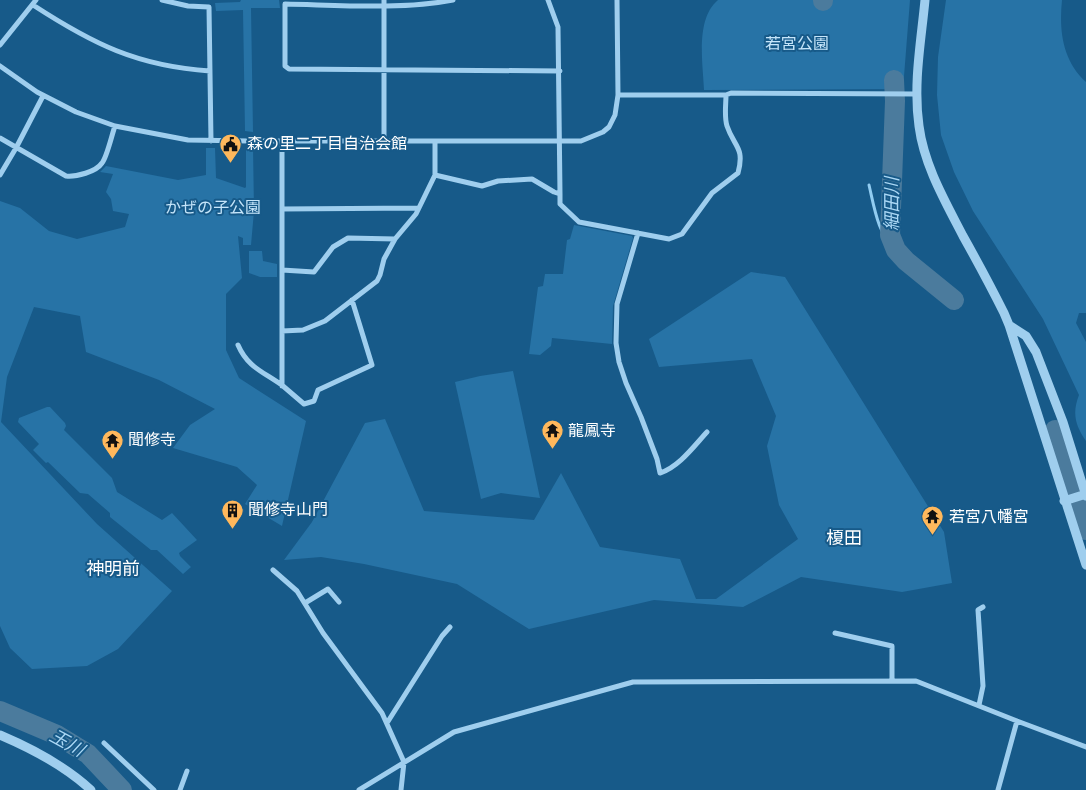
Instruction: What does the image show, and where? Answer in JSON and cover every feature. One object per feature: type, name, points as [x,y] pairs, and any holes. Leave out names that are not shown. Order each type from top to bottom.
[{"type":"street","points":[[162,0],[188,6],[209,7],[211,141]]},
{"type":"street","points":[[453,0],[434,3],[285,4],[285,66],[289,69],[384,71],[560,71]]},
{"type":"street","points":[[548,0],[558,27],[560,71],[560,204],[579,222],[669,239],[682,234],[712,193],[738,173],[741,152],[727,125],[726,94]]},
{"type":"street","points":[[0,66],[43,96],[76,112],[115,126],[162,136],[211,141],[282,142],[581,141],[603,132],[615,115],[618,95],[617,0]]},
{"type":"street","points":[[925,0],[918,61],[917,94],[919,127],[927,158],[939,189],[1009,325],[1067,500],[1086,566]]},
{"type":"street","points":[[0,46],[34,2],[69,29],[104,47],[159,64],[184,69],[210,71]]},
{"type":"street","points":[[384,2],[384,141]]},
{"type":"street","points":[[618,95],[731,93],[917,94]]},
{"type":"street","points":[[0,175],[43,96]]},
{"type":"street","points":[[0,138],[66,176],[74,177],[103,163],[115,126]]},
{"type":"street","points":[[282,331],[303,330],[325,321],[376,281],[380,275],[384,258],[395,239],[416,214],[435,175],[435,141]]},
{"type":"street","points":[[282,142],[282,386]]},
{"type":"street","points":[[435,175],[482,186],[498,181],[532,179],[560,194]]},
{"type":"street","points":[[282,208],[418,208]]},
{"type":"street","points":[[638,232],[617,304],[616,343],[619,362],[626,383],[657,459],[660,474],[683,457],[707,432]]},
{"type":"street","points":[[282,270],[314,272],[332,247],[348,238],[395,239]]},
{"type":"street","points":[[238,345],[243,357],[251,365],[304,404],[314,401],[318,390],[372,365],[352,300]]},
{"type":"street","points":[[1009,325],[1026,336],[1036,352],[1063,422],[1084,495],[1067,500]]},
{"type":"street","points":[[273,570],[297,591],[350,671],[382,713],[404,762],[402,790]]},
{"type":"street","points":[[324,583],[338,602]]},
{"type":"street","points":[[305,603],[328,589]]},
{"type":"street","points":[[979,705],[983,686],[978,610],[983,607]]},
{"type":"street","points":[[387,723],[442,636],[450,627]]},
{"type":"street","points":[[835,633],[892,646],[892,680]]},
{"type":"street","points":[[359,790],[461,729],[634,682],[916,681],[1086,747]]},
{"type":"street","points":[[998,790],[1017,721]]},
{"type":"street","points":[[0,735],[38,753],[69,772],[92,790]]},
{"type":"street","points":[[104,743],[154,790]]},
{"type":"street","points":[[180,790],[187,771]]},
{"type":"green space","points":[[241,0],[279,0],[280,8],[251,8],[253,132],[245,131],[243,10],[216,11],[215,3],[240,2]]},
{"type":"green space","name":"若宮公園","points":[[718,0],[910,0],[903,89],[704,90],[703,30],[711,8]]},
{"type":"green space","points":[[946,0],[1062,0],[1061,22],[1064,44],[1072,64],[1086,82],[1086,313],[1079,313],[1076,323],[1086,342],[1086,441],[1079,430],[1075,413],[1079,395],[1043,319],[973,211],[954,172],[941,135],[937,95],[938,57]]},
{"type":"green space","name":"かぜの子公園","points":[[246,147],[253,147],[254,211],[251,245],[243,245],[243,238],[238,236],[242,278],[226,294],[226,350],[239,378],[306,421],[282,526],[245,504],[257,485],[237,467],[173,448],[190,425],[215,409],[159,380],[86,352],[80,316],[34,307],[7,377],[1,422],[97,524],[172,591],[118,649],[87,666],[32,669],[10,648],[0,626],[0,201],[20,208],[49,231],[77,239],[125,227],[129,214],[113,211],[111,199],[106,192],[113,174],[100,172],[106,166],[178,180],[206,175],[206,148],[215,148],[216,178],[245,188]]},
{"type":"green space","points":[[574,225],[632,236],[633,238],[613,306],[612,344],[552,338],[551,346],[540,355],[529,354],[538,287],[543,286],[545,274],[563,274],[567,240],[570,239]]},
{"type":"green space","points":[[249,251],[262,251],[263,261],[277,264],[277,277],[260,277],[249,273]]},
{"type":"green space","points":[[751,272],[785,277],[944,532],[952,583],[902,592],[801,577],[743,607],[654,600],[529,629],[457,584],[364,564],[321,557],[284,560],[312,522],[365,423],[385,419],[424,511],[534,520],[561,473],[600,547],[680,559],[696,599],[716,599],[798,539],[779,505],[767,446],[776,416],[752,359],[659,367],[649,339]]},
{"type":"green space","points":[[513,371],[540,498],[501,493],[481,499],[455,382]]},
{"type":"green space","points":[[50,407],[65,423],[64,430],[112,478],[117,492],[162,520],[172,513],[197,540],[179,553],[191,567],[183,574],[157,550],[151,550],[110,517],[110,513],[88,494],[80,493],[33,450],[39,444],[18,422],[19,418]]},
{"type":"waterway","name":"細田川","points":[[894,80],[895,101],[890,235],[896,250],[906,261],[954,300]]},
{"type":"waterway","points":[[869,185],[881,229],[896,250]]},
{"type":"waterway","name":"細田川","points":[[1055,430],[1086,530]]},
{"type":"waterway","name":"玉川","points":[[0,711],[57,735],[88,754],[122,790]]},
{"type":"place","name":"森の里二丁目自治会館","points":[[231,163]]},
{"type":"place","name":"龍鳳寺","points":[[552,450]]},
{"type":"place","name":"聞修寺","points":[[112,459]]},
{"type":"place","name":"聞修寺山門","points":[[232,529]]},
{"type":"place","name":"若宮八幡宮","points":[[933,536]]},
{"type":"district","name":"榎田","points":[[844,538]]},
{"type":"district","name":"神明前","points":[[113,569]]}]
